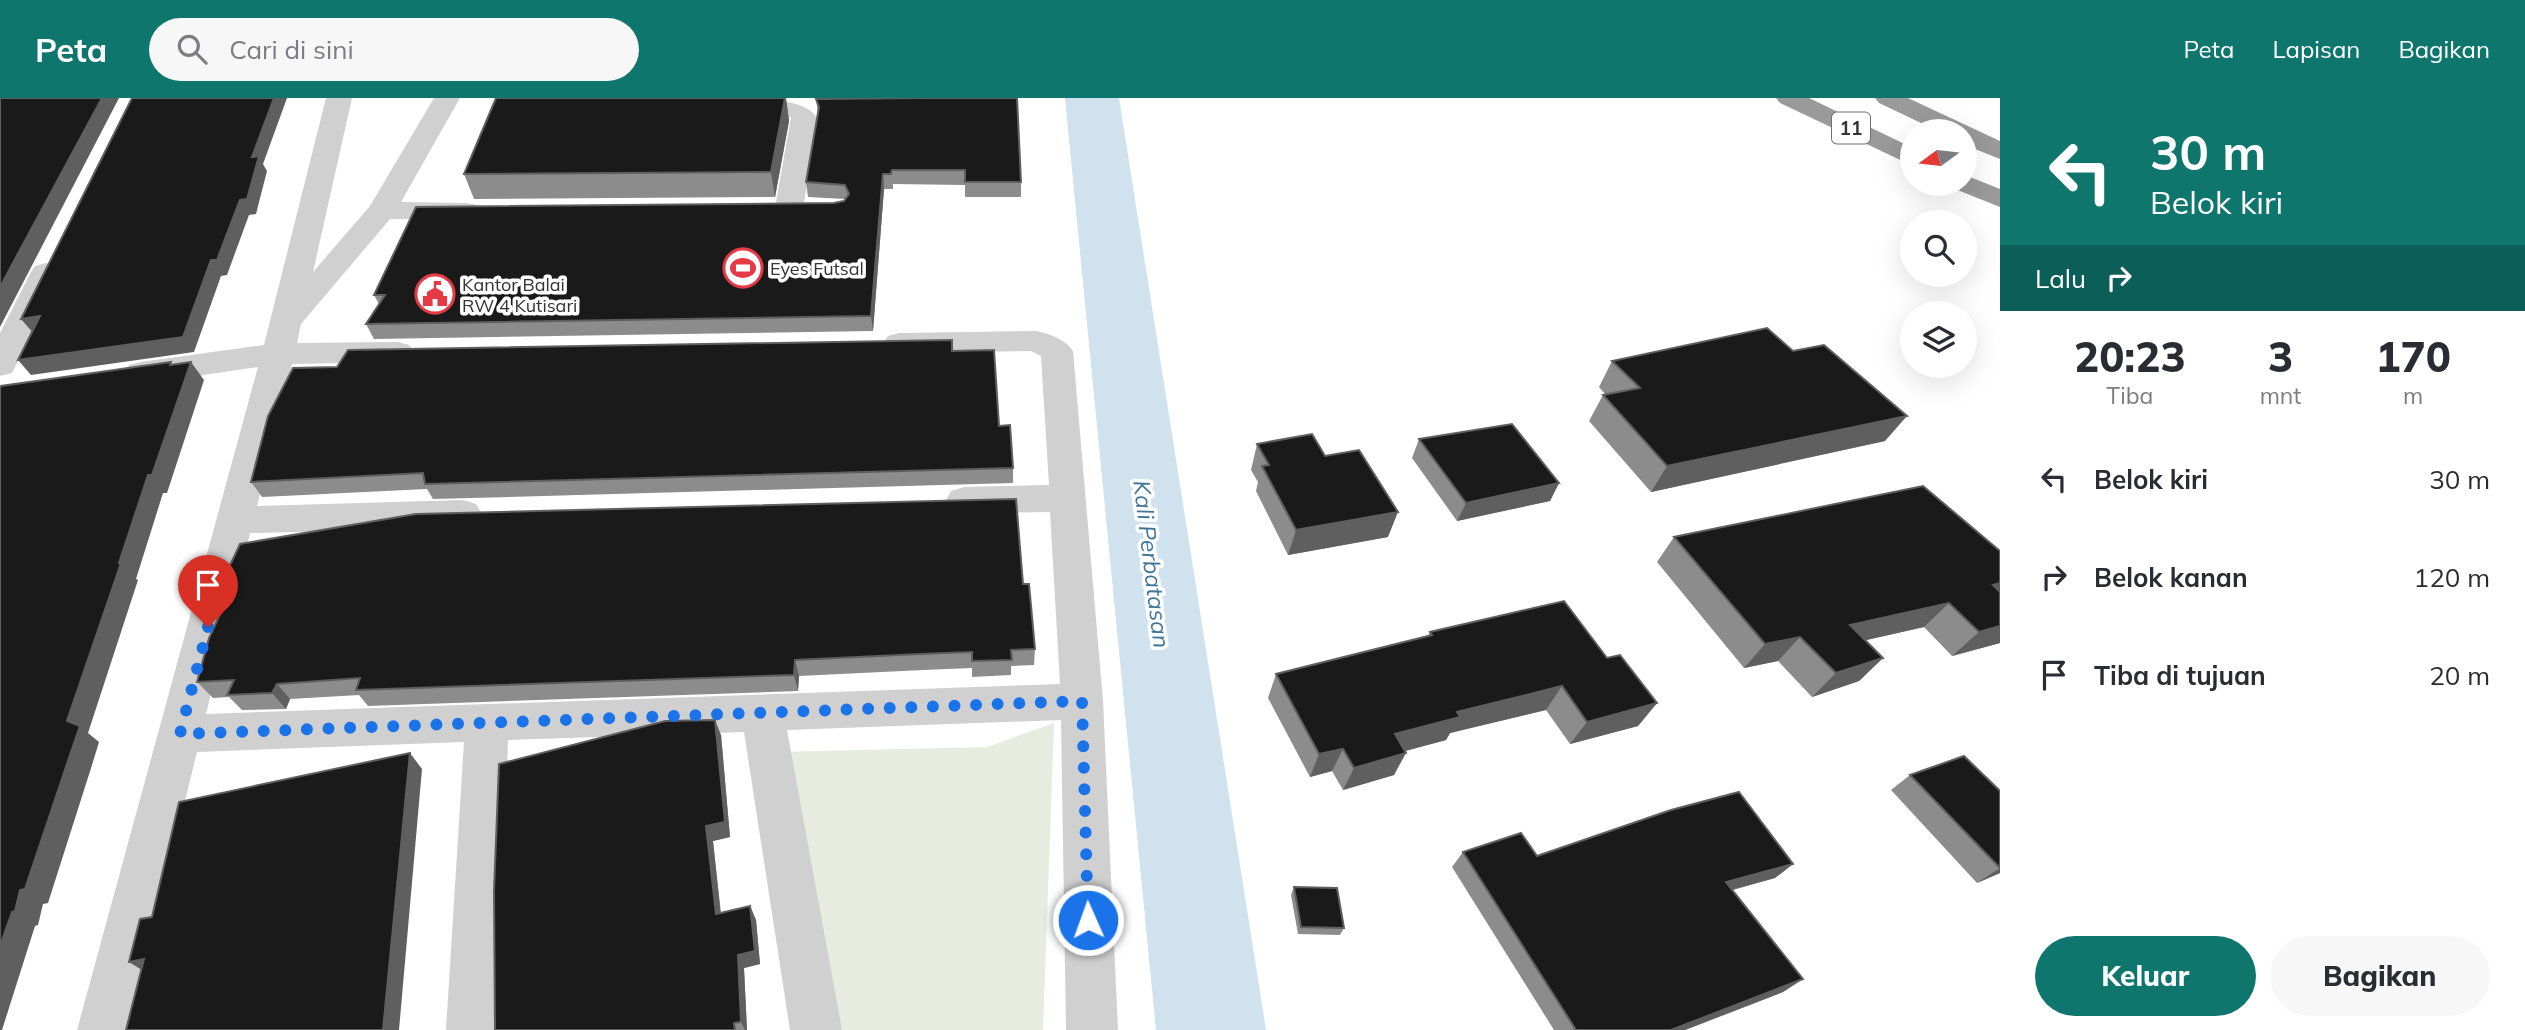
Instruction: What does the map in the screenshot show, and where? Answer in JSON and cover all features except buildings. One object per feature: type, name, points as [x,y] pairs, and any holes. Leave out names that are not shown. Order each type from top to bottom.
[{"type":"highway","name":"11","points":[[1790,98],[1900,152]]},
{"type":"highway","name":"11","points":[[1888,98],[1933,119]]},
{"type":"highway","points":[[1978,141],[2000,151]]},
{"type":"highway","points":[[1978,189],[2000,199]]},
{"type":"street","points":[[103,1030],[283,337],[339,98]]},
{"type":"street","points":[[283,337],[382,210],[447,98]]},
{"type":"street","points":[[704,106],[788,107],[803,112],[805,121],[788,208]]},
{"type":"street","points":[[382,210],[488,211]]},
{"type":"street","points":[[4,383],[61,244]]},
{"type":"street","points":[[106,378],[283,337],[430,351]]},
{"type":"street","points":[[871,344],[1036,341],[1052,347],[1059,356],[1082,701],[1092,1030]]},
{"type":"street","points":[[929,501],[1068,498]]},
{"type":"street","points":[[235,520],[499,513]]},
{"type":"street","points":[[180,734],[1082,701]]},
{"type":"street","points":[[762,713],[816,1030]]},
{"type":"street","points":[[472,1030],[487,723]]},
{"type":"shaded area","points":[[1054,723],[1043,1030],[832,1030],[775,752],[987,747]]},
{"type":"waterway","name":"Kali Perbatasan","points":[[1092,98],[1211,1030]]},
{"type":"place","name":"Eyes Futsal","points":[[743,268]]},
{"type":"place","name":"Kantor Balai RW 4 Kutisari","points":[[435,294]]},
{"type":"route","points":[[208,627],[180,734],[1082,701],[1088,920]]}]
